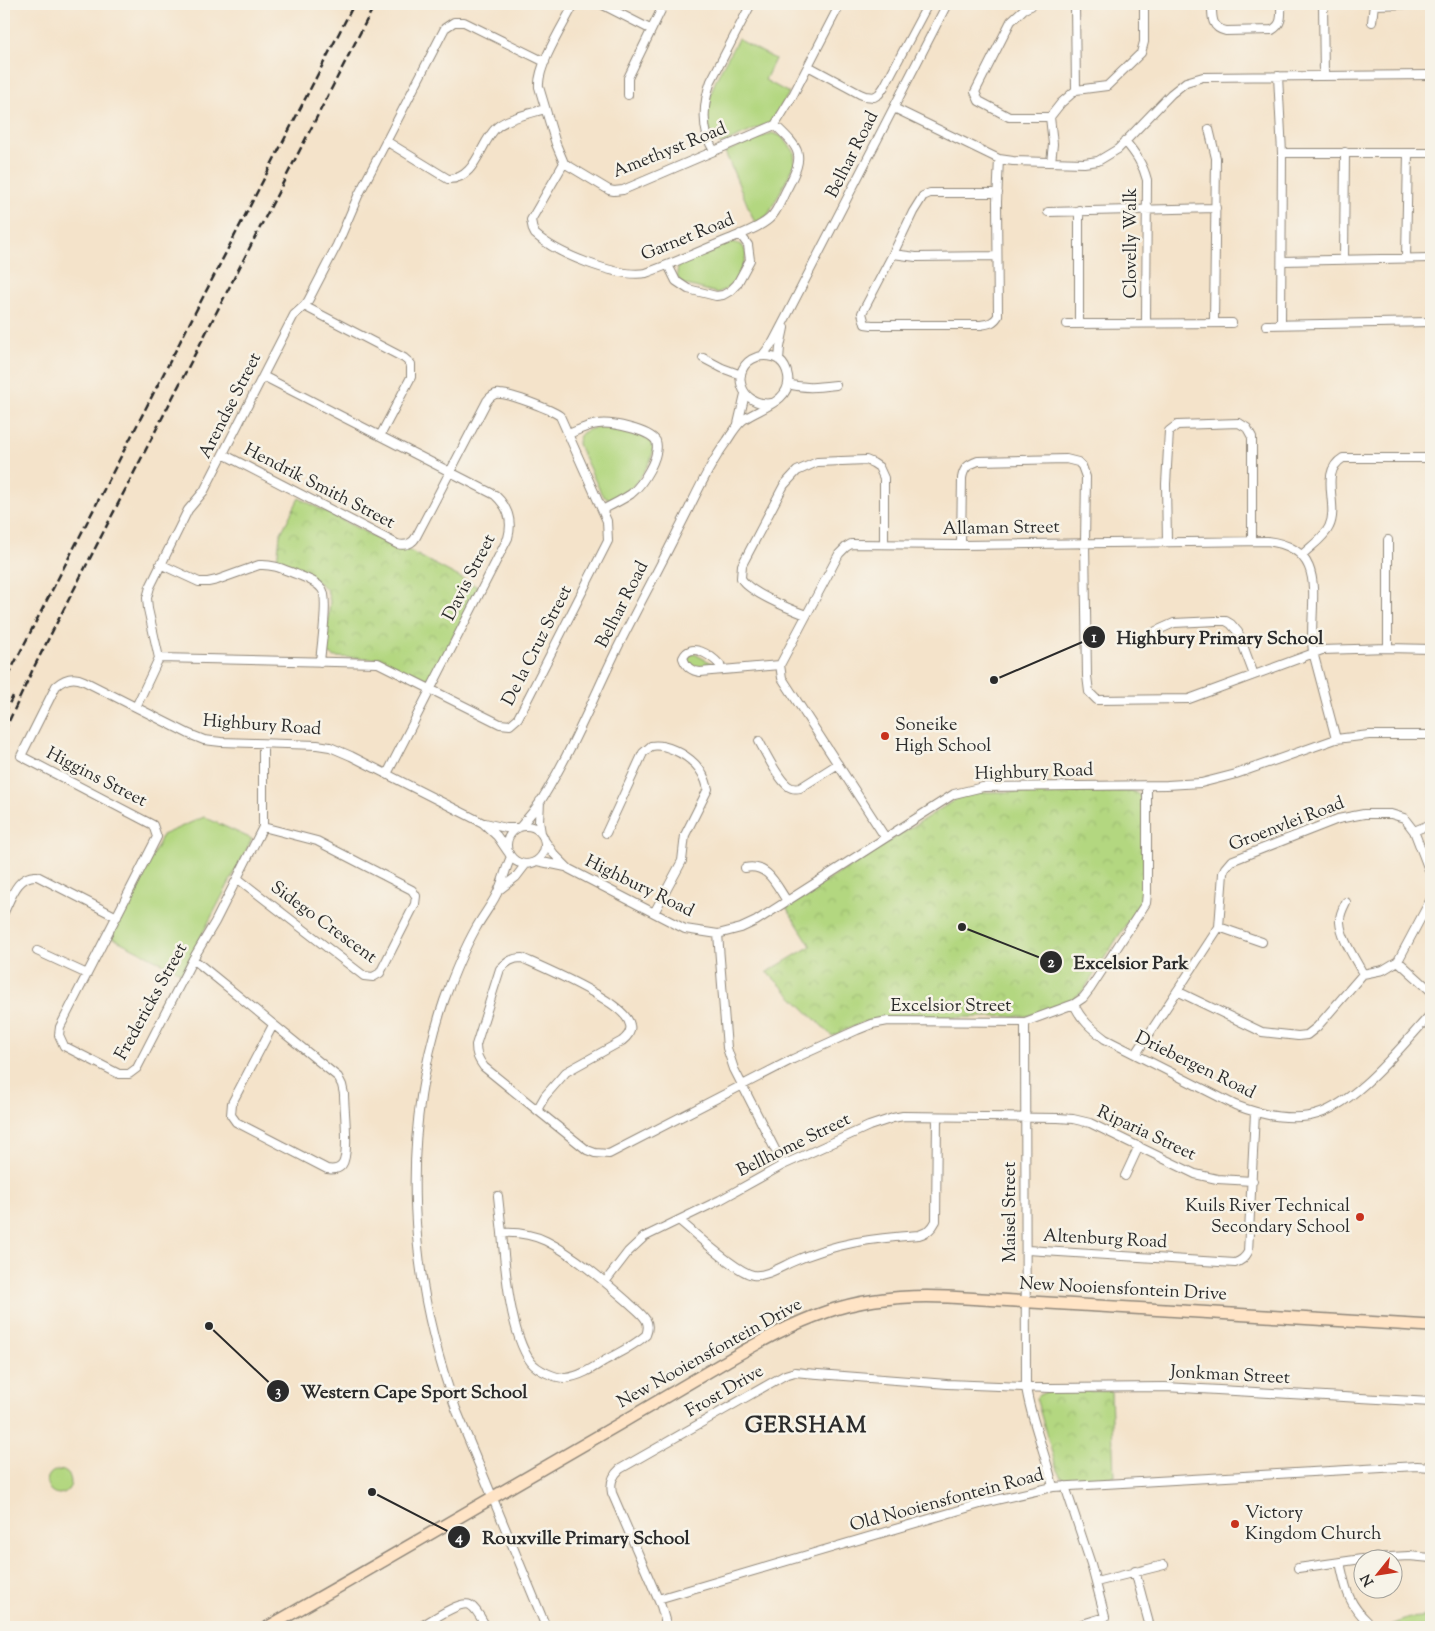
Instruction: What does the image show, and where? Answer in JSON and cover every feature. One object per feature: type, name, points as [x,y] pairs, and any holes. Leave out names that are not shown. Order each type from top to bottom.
[{"type":"street","points":[[564,163],[557,149],[538,82],[545,62],[574,4]]},
{"type":"street","points":[[601,4],[650,29]]},
{"type":"street","points":[[628,95],[628,78],[650,29],[664,4]]},
{"type":"street","points":[[714,151],[706,136],[705,128],[708,90],[751,4]]},
{"type":"street","points":[[775,125],[792,97],[840,4]]},
{"type":"street","points":[[808,66],[865,96],[874,97],[879,94],[890,77],[928,4]]},
{"type":"street","name":"Belhar Road","points":[[762,356],[773,342],[947,4]]},
{"type":"street","points":[[1075,4],[1076,90]]},
{"type":"street","points":[[1051,162],[1053,144],[1050,117],[1061,103],[1076,90],[1107,86],[1141,53],[1144,42],[1144,4]]},
{"type":"street","points":[[1212,4],[1213,22],[1219,29],[1226,31],[1272,30],[1281,21],[1281,4]]},
{"type":"street","points":[[1323,4],[1324,76]]},
{"type":"street","points":[[1372,22],[1374,4],[1410,4]]},
{"type":"street","points":[[1030,6],[1011,21],[974,92],[979,101],[1009,118],[1050,117]]},
{"type":"street","name":"Arendse Street","points":[[159,658],[147,598],[160,564],[188,510],[204,491],[294,315],[308,301],[329,261],[358,196],[445,28],[454,22],[464,22],[545,62]]},
{"type":"street","points":[[894,108],[1000,159],[1084,163],[1098,161],[1118,149],[1171,94],[1186,82],[1203,77],[1431,75]]},
{"type":"street","points":[[1278,76],[1282,153],[1281,324]]},
{"type":"street","points":[[386,141],[448,179],[458,178],[468,172],[496,128],[504,122],[545,109]]},
{"type":"street","name":"Amethyst Road","points":[[564,163],[604,188],[618,191],[775,125]]},
{"type":"street","name":"Garnet Road","points":[[564,163],[531,220],[535,234],[578,260],[631,274],[646,273],[740,234],[772,216],[798,164],[797,149],[775,125]]},
{"type":"street","points":[[1209,129],[1216,158],[1214,322]]},
{"type":"street","name":"Clovelly Walk","points":[[1125,141],[1138,157],[1147,180],[1146,322]]},
{"type":"street","points":[[1344,259],[1345,152]]},
{"type":"street","points":[[1282,153],[1431,154]]},
{"type":"street","points":[[1406,257],[1408,153]]},
{"type":"street","points":[[998,194],[935,193],[925,195],[912,212],[893,254],[862,313],[862,318],[868,325],[938,326],[990,324],[998,316],[997,256],[1000,159]]},
{"type":"street","points":[[1048,212],[1216,208]]},
{"type":"street","points":[[1079,210],[1079,323]]},
{"type":"street","points":[[668,265],[676,281],[688,289],[716,296],[723,295],[737,284],[750,260],[748,246],[740,234]]},
{"type":"street","points":[[893,254],[916,258],[997,256]]},
{"type":"street","points":[[1282,261],[1406,257],[1431,258]]},
{"type":"street","points":[[304,306],[404,358],[411,364],[411,377],[380,436]]},
{"type":"street","name":"Belhar Road","points":[[779,360],[785,319]]},
{"type":"street","points":[[1067,324],[1146,322],[1232,323]]},
{"type":"street","points":[[1266,325],[1431,322]]},
{"type":"street","points":[[762,356],[779,360],[787,371],[788,384],[783,396],[772,404],[758,404],[752,401],[745,394],[741,385],[741,375],[745,366],[750,361],[762,356]]},
{"type":"street","points":[[703,358],[741,375]]},
{"type":"street","name":"Davis Street","points":[[263,376],[495,495],[506,508],[510,526],[508,538],[387,774]]},
{"type":"street","points":[[788,384],[799,388],[836,385]]},
{"type":"street","name":"De la Cruz Street","points":[[159,658],[378,663],[504,726],[510,725],[516,721],[606,546],[607,521],[560,416],[550,410],[503,394],[491,396],[487,401],[450,472]]},
{"type":"street","name":"Belhar Road","points":[[737,426],[745,394]]},
{"type":"street","name":"Belhar Road","points":[[519,827],[540,801],[588,711],[616,651],[708,472],[737,426],[749,416],[772,404]]},
{"type":"street","points":[[1166,542],[1166,484],[1169,431],[1177,425],[1239,423],[1247,428],[1252,437],[1252,541]]},
{"type":"street","points":[[568,434],[590,425],[605,424],[646,433],[656,441],[656,455],[640,484],[629,495],[602,510]]},
{"type":"street","name":"Hendrik Smith Street","points":[[223,454],[397,544],[403,545],[415,539],[450,472]]},
{"type":"street","points":[[1336,739],[1313,652],[1311,639],[1312,574],[1308,562],[1302,554],[1321,537],[1330,525],[1332,518],[1331,472],[1338,461],[1343,458],[1431,458]]},
{"type":"street","points":[[961,545],[962,478],[966,466],[978,461],[1066,459],[1078,462],[1085,472],[1086,676],[1089,692],[1097,700],[1190,699],[1322,650],[1431,648]]},
{"type":"street","points":[[806,615],[788,608],[746,586],[740,578],[742,565],[784,485],[797,471],[817,462],[866,460],[878,467],[884,478],[884,544]]},
{"type":"street","points":[[1388,540],[1388,648]]},
{"type":"street","name":"Allaman Street","points":[[780,666],[839,554],[851,544],[961,545],[1252,541],[1281,543],[1291,546],[1302,554]]},
{"type":"street","points":[[160,564],[198,582],[208,582],[266,564],[274,565],[312,581],[322,589],[326,600],[320,662]]},
{"type":"street","points":[[1156,631],[1174,623],[1226,621],[1235,626],[1254,674]]},
{"type":"street","points":[[719,670],[720,665],[715,660],[695,649],[689,649],[682,658],[684,663],[695,671],[719,670],[780,666],[782,678],[885,837]]},
{"type":"street","points":[[136,707],[159,658]]},
{"type":"street","name":"Highbury Road","points":[[21,756],[56,686],[65,679],[75,678],[84,680],[204,740],[330,747],[483,823],[506,828],[519,827]]},
{"type":"street","name":"Highbury Road","points":[[537,861],[566,866],[685,929],[718,934],[741,928],[756,921],[954,794],[969,789],[1000,786],[1184,785],[1213,781],[1336,739],[1369,735],[1431,735]]},
{"type":"street","points":[[759,741],[782,780],[794,789],[800,788],[838,764]]},
{"type":"street","name":"Fredericks Street","points":[[117,917],[60,1027],[59,1035],[64,1046],[120,1074],[126,1075],[132,1073],[137,1068],[263,826],[263,744]]},
{"type":"street","points":[[606,833],[643,753],[651,746],[662,745],[682,755],[695,764],[702,772],[708,790],[685,835],[682,861],[654,913]]},
{"type":"street","name":"Higgins Street","points":[[21,756],[146,821],[156,829],[157,837],[117,917]]},
{"type":"street","name":"Excelsior Street","points":[[537,1110],[545,1096],[566,1072],[622,1041],[628,1036],[631,1027],[624,1014],[614,1005],[522,958],[517,958],[506,963],[500,969],[476,1045],[478,1059],[484,1067],[537,1110],[587,1150],[595,1153],[609,1154],[742,1084],[801,1055],[872,1024],[888,1021],[1025,1022],[1074,1004],[1083,998],[1090,989],[1146,903],[1147,786]]},
{"type":"street","name":"Belhar Road","points":[[540,801],[539,821],[543,837]]},
{"type":"street","name":"Groenvlei Road","points":[[1136,1054],[1219,927],[1223,874],[1231,861],[1338,819],[1364,814],[1398,815],[1404,818],[1414,831],[1431,875]]},
{"type":"street","name":"Highbury Road","points":[[483,823],[497,836],[510,854]]},
{"type":"street","points":[[1414,831],[1431,824]]},
{"type":"street","name":"Sidego Crescent","points":[[237,878],[364,976],[373,977],[380,973],[415,904],[416,896],[412,890],[317,841],[263,826]]},
{"type":"street","points":[[519,827],[534,828],[543,837],[544,852],[537,861],[526,864],[521,863],[510,854],[507,847],[510,836],[519,827]]},
{"type":"street","name":"Highbury Road","points":[[543,837],[566,866]]},
{"type":"street","points":[[510,854],[499,890],[476,928],[458,965],[444,1001],[430,1048],[422,1087],[414,1188],[415,1219],[422,1281],[435,1347],[456,1410],[546,1627]]},
{"type":"street","points":[[499,890],[516,877],[526,864]]},
{"type":"street","points":[[745,868],[758,867],[766,871],[787,901]]},
{"type":"street","points":[[4,912],[19,884],[25,878],[37,876],[117,917]]},
{"type":"street","points":[[1176,991],[1256,1030],[1272,1034],[1307,1035],[1312,1032],[1363,974],[1383,970],[1398,961],[1431,899]]},
{"type":"street","points":[[1346,902],[1341,915],[1341,927],[1344,938],[1363,974]]},
{"type":"street","points":[[1219,927],[1262,942]]},
{"type":"street","points":[[718,934],[727,1048],[734,1069],[783,1165]]},
{"type":"street","points":[[37,950],[87,974]]},
{"type":"street","points":[[193,959],[338,1077],[342,1085],[346,1154],[341,1166],[336,1169],[327,1170],[236,1122],[231,1115],[232,1103],[273,1025]]},
{"type":"street","points":[[1398,961],[1431,991]]},
{"type":"street","name":"Driebergen Road","points":[[1074,1004],[1078,1013],[1090,1027],[1105,1039],[1235,1105],[1255,1113],[1293,1116],[1311,1116],[1336,1105],[1369,1081],[1431,1014]]},
{"type":"street","name":"Maisel Street","points":[[1025,1022],[1026,1387],[1028,1402],[1053,1487]]},
{"type":"street","name":"Altenburg Road","points":[[1027,1250],[1234,1263],[1243,1259],[1248,1252],[1255,1113]]},
{"type":"street","name":"Bellhome Street","points":[[605,1282],[639,1241],[783,1165],[883,1121],[903,1116],[1010,1116],[1026,1118]]},
{"type":"street","points":[[679,1220],[717,1253],[752,1275],[764,1274],[817,1251],[875,1238],[919,1235],[933,1227],[936,1221],[937,1117]]},
{"type":"street","name":"Riparia Street","points":[[1026,1118],[1066,1118],[1090,1123],[1195,1174],[1217,1179],[1253,1181]]},
{"type":"street","points":[[1125,1176],[1139,1146]]},
{"type":"street","points":[[498,1196],[506,1278],[514,1322],[526,1354],[535,1366],[565,1378],[581,1373],[646,1335],[647,1320],[605,1282],[546,1241],[518,1232],[502,1233]]},
{"type":"street","name":"New Nooiensfontein Drive","points":[[268,1627],[493,1499],[790,1326],[825,1312],[855,1303],[917,1295],[1431,1326]]},
{"type":"street","name":"Frost Drive","points":[[667,1627],[658,1598],[612,1493],[613,1476],[620,1469],[785,1375],[795,1372],[947,1384],[1026,1387]]},
{"type":"street","name":"Jonkman Street","points":[[1026,1387],[1165,1387],[1431,1402]]},
{"type":"street","name":"Old Nooiensfontein Road","points":[[658,1598],[988,1502],[1053,1487],[1417,1466],[1431,1467]]},
{"type":"street","points":[[1064,1486],[1096,1582],[1105,1617],[1073,1627]]},
{"type":"street","points":[[1402,1556],[1431,1558]]},
{"type":"street","points":[[1298,1568],[1352,1560]]},
{"type":"street","points":[[1340,1562],[1346,1592],[1358,1612],[1368,1622]]},
{"type":"street","points":[[1096,1582],[1164,1565]]},
{"type":"street","points":[[1135,1571],[1150,1627]]},
{"type":"street","points":[[420,1627],[453,1608],[467,1604],[476,1611],[486,1627]]},
{"type":"green space","points":[[738,39],[775,59],[765,80],[789,93],[772,122],[722,144],[715,141],[711,135],[708,109],[719,73]]},
{"type":"green space","points":[[772,133],[781,136],[794,151],[795,164],[768,215],[755,223],[725,152]]},
{"type":"green space","points":[[730,242],[739,244],[744,248],[746,254],[742,268],[731,287],[717,293],[683,284],[677,277],[678,267],[682,262]]},
{"type":"green space","points":[[594,428],[626,431],[643,437],[653,444],[651,459],[640,477],[633,486],[617,498],[609,499],[602,495],[578,444],[578,440],[585,431]]},
{"type":"green space","points":[[299,498],[398,549],[406,549],[478,587],[432,676],[425,679],[418,678],[380,659],[335,657],[328,653],[326,643],[330,601],[327,590],[318,582],[277,561],[280,535]]},
{"type":"green space","points":[[693,653],[715,667],[695,667],[687,659]]},
{"type":"green space","points":[[1132,791],[1140,796],[1143,804],[1144,893],[1142,900],[1083,991],[1073,999],[1028,1016],[876,1019],[864,1022],[832,1036],[767,972],[811,946],[786,907],[956,799],[969,794],[988,792]]},
{"type":"green space","points":[[204,817],[252,839],[182,973],[111,937],[162,835]]},
{"type":"green space","points":[[1111,1391],[1114,1477],[1066,1479],[1060,1476],[1036,1398],[1046,1392]]},
{"type":"green space","points":[[59,1470],[68,1473],[71,1482],[68,1491],[59,1494],[50,1491],[47,1482],[50,1473]]},
{"type":"green space","points":[[1431,1616],[1431,1627],[1386,1627],[1410,1618]]},
{"type":"railway","points":[[4,688],[13,666],[354,4]]},
{"type":"railway","points":[[4,732],[33,669],[375,4]]},
{"type":"railway","points":[[4,714],[14,694]]},
{"type":"place","name":"Highbury Primary School","points":[[994,680]]},
{"type":"place","name":"Soneike High School","points":[[885,736]]},
{"type":"place","name":"Excelsior Park","points":[[962,927]]},
{"type":"place","name":"Kuils River Technical Secondary School","points":[[1360,1217]]},
{"type":"place","name":"Western Cape Sport School","points":[[209,1326]]},
{"type":"place","name":"Rouxville Primary School","points":[[372,1492]]},
{"type":"place","name":"Victory Kingdom Church","points":[[1235,1524]]},
{"type":"district","name":"GERSHAM","points":[[806,1427]]}]
